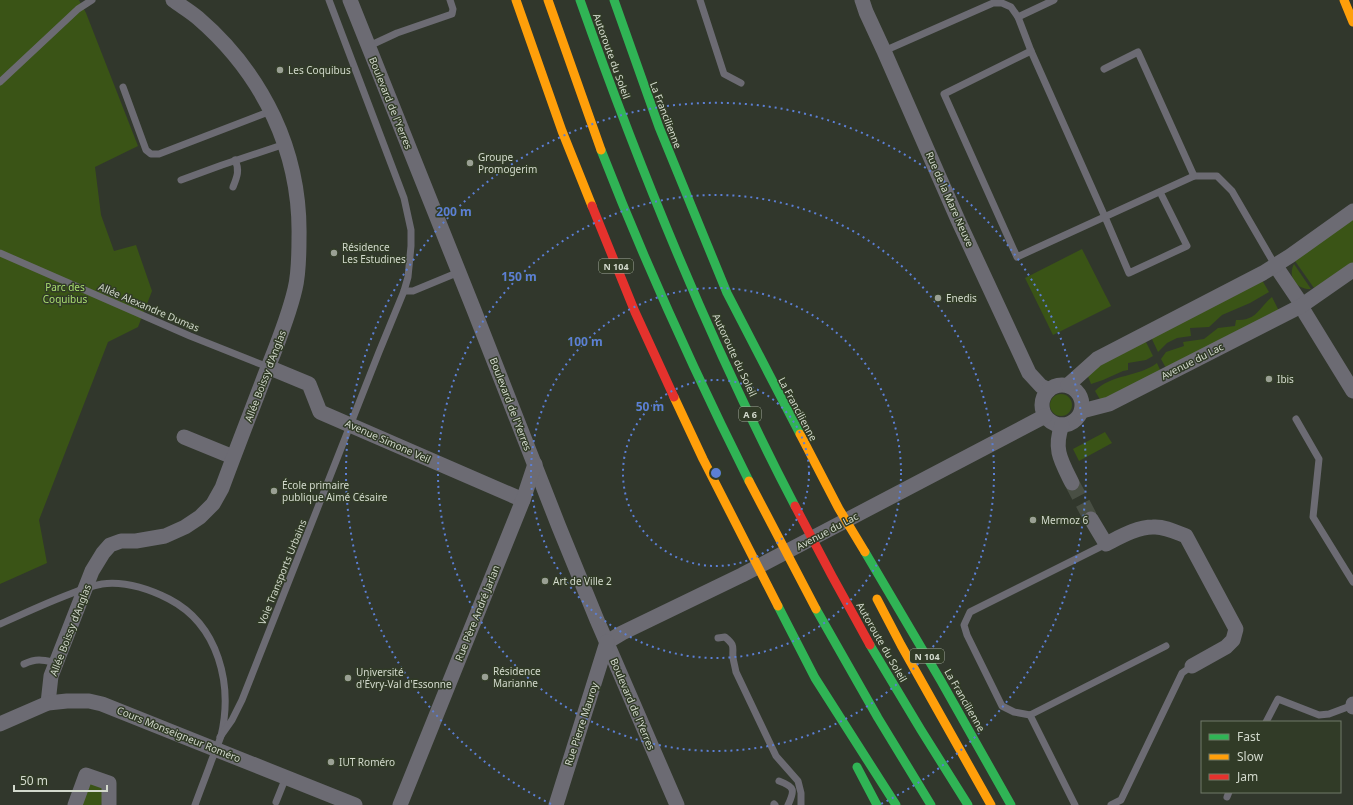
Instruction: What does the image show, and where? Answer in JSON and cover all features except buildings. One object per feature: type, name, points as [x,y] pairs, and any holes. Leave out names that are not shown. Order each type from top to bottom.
[{"type":"main road","name":"N 104","points":[[516,0],[562,131],[600,227],[635,312],[703,459],[815,678],[896,805]]},
{"type":"main road","points":[[548,0],[596,137],[650,269],[706,394],[765,515],[808,596],[862,692],[931,805]]},
{"type":"main road","name":"Autoroute du Soleil","points":[[580,0],[626,128],[682,266],[735,383],[791,498],[835,581],[890,678],[968,805]]},
{"type":"main road","name":"La Francilienne","points":[[614,0],[659,127],[685,192],[728,293],[762,364],[839,509],[941,681],[1012,805]]},
{"type":"main road","points":[[1344,0],[1353,22]]},
{"type":"main road","points":[[839,509],[850,544]]},
{"type":"main road","points":[[873,591],[901,645],[991,805]]},
{"type":"main road","points":[[815,678],[846,745]]},
{"type":"main road","points":[[853,758],[877,805]]},
{"type":"street","name":"Allée Boissy d'Anglas","points":[[48,703],[51,676],[92,571],[103,553],[110,545],[121,541],[136,541],[165,536],[185,527],[200,517],[213,504],[222,488],[287,319],[296,287],[300,216],[286,144],[271,110],[248,72],[226,46],[197,18],[173,0]]},
{"type":"street","name":"Boulevard de l'Yerres","points":[[350,0],[559,527],[677,805]]},
{"type":"street","name":"Rue de la Mare Neuve","points":[[862,0],[958,220],[1029,373],[1041,386],[1049,390]]},
{"type":"street","points":[[1068,385],[1097,359],[1263,273],[1290,256],[1353,211]]},
{"type":"street","points":[[1275,265],[1353,391]]},
{"type":"street","name":"Avenue du Lac","points":[[1082,411],[1109,404],[1301,306],[1353,270]]},
{"type":"street","name":"Avenue Simone Veil","points":[[268,368],[309,384],[320,412],[522,500]]},
{"type":"street","points":[[1062,384],[1068,385],[1074,388],[1082,397],[1083,404],[1080,416],[1069,424],[1062,425],[1050,422],[1045,416],[1043,410],[1042,403],[1044,396],[1055,386],[1062,384]]},
{"type":"street","name":"Avenue du Lac","points":[[607,642],[622,633],[742,575],[1045,416]]},
{"type":"street","points":[[1062,425],[1059,433],[1057,449],[1059,457],[1072,483]]},
{"type":"street","points":[[184,437],[233,457]]},
{"type":"street","name":"Rue Père André Jarlan","points":[[400,805],[535,464]]},
{"type":"street","points":[[1091,519],[1106,544],[1136,530],[1153,526],[1186,536],[1236,629],[1233,640],[1226,647],[1192,666]]},
{"type":"street","name":"Rue Pierre Mauroy","points":[[556,805],[607,642]]},
{"type":"street","name":"Cours Monseigneur Roméro","points":[[0,724],[48,703],[89,701],[218,743],[286,777],[355,805]]},
{"type":"street","points":[[75,805],[86,775],[109,783],[109,805]]},
{"type":"lane","points":[[0,82],[78,9],[92,0]]},
{"type":"lane","name":"Voie Transports Urbains","points":[[218,743],[242,700],[404,291],[409,271],[411,246],[410,230],[404,198],[329,0]]},
{"type":"lane","points":[[369,46],[397,33],[452,14],[453,9],[450,0]]},
{"type":"lane","points":[[700,0],[724,74],[741,83]]},
{"type":"lane","points":[[1018,17],[1054,0]]},
{"type":"lane","points":[[884,51],[994,3],[1002,3],[1011,7],[1018,17],[1031,51],[1129,273],[1187,246],[1160,192]]},
{"type":"lane","points":[[1031,51],[944,94],[1017,257],[1194,176],[1217,176],[1232,191],[1275,265]]},
{"type":"lane","points":[[1104,69],[1138,52],[1194,176]]},
{"type":"lane","points":[[123,87],[146,150],[151,154],[159,154],[271,110]]},
{"type":"lane","points":[[181,180],[235,160],[286,144]]},
{"type":"lane","points":[[233,187],[238,171],[238,166],[235,160]]},
{"type":"lane","name":"Allée Alexandre Dumas","points":[[0,253],[190,336],[268,368]]},
{"type":"lane","points":[[404,291],[413,291],[459,272]]},
{"type":"lane","points":[[1296,419],[1319,459],[1313,517],[1353,582]]},
{"type":"lane","points":[[1106,544],[970,612],[964,625],[967,635],[1002,706],[1014,712],[1030,715],[1166,646]]},
{"type":"lane","name":"Voie Transports Urbains","points":[[0,624],[58,599],[93,586],[104,584],[125,584],[160,594],[178,604],[194,618],[205,631],[213,644],[224,676],[225,691],[224,716],[218,743],[195,805]]},
{"type":"lane","points":[[718,638],[726,637],[731,642],[734,650],[733,657],[736,672],[776,756],[798,781],[801,793],[801,805]]},
{"type":"lane","points":[[24,664],[32,660],[39,659],[56,663]]},
{"type":"lane","points":[[1111,805],[1121,800],[1182,673],[1192,666]]},
{"type":"lane","points":[[1267,721],[1278,699],[1318,716],[1329,714],[1353,705]]},
{"type":"lane","points":[[1030,715],[1075,805]]},
{"type":"lane","points":[[276,802],[286,777]]},
{"type":"lane","points":[[779,781],[788,784],[793,790],[788,805]]},
{"type":"green space","name":"Parc des Coquibus","points":[[0,0],[79,0],[86,13],[138,146],[95,167],[101,215],[114,251],[136,245],[152,291],[138,327],[108,342],[39,520],[47,563],[0,584]]},
{"type":"green space","points":[[1353,218],[1353,263],[1314,288],[1295,261]]},
{"type":"green space","points":[[1082,249],[1111,306],[1053,335],[1025,278]]},
{"type":"green space","points":[[1294,264],[1311,289],[1301,287],[1295,282],[1292,274]]},
{"type":"green space","points":[[1262,280],[1269,292],[1250,303],[1222,315],[1209,327],[1190,328],[1191,336],[1177,338],[1167,343],[1158,352],[1151,337]]},
{"type":"green space","points":[[1272,297],[1279,311],[1167,370],[1161,359],[1166,352],[1184,346],[1183,342],[1204,339],[1218,328],[1235,326],[1236,320],[1244,320],[1252,317]]},
{"type":"green space","points":[[1145,340],[1153,356],[1146,360],[1128,363],[1128,370],[1091,384],[1087,374],[1099,364]]},
{"type":"green space","points":[[1157,363],[1161,372],[1101,401],[1095,391],[1109,381],[1150,368]]},
{"type":"green space","points":[[1061,394],[1069,397],[1072,405],[1069,413],[1061,416],[1053,413],[1050,405],[1053,397]]},
{"type":"green space","points":[[1105,432],[1112,443],[1079,461],[1073,449]]},
{"type":"green space","points":[[92,778],[109,785],[101,805],[82,805]]},
{"type":"tunnel","points":[[1072,483],[1091,519]]},
{"type":"traffic: fast","points":[[580,0],[627,129],[678,257],[734,382],[795,506]]},
{"type":"traffic: fast","points":[[614,0],[659,127],[727,293],[800,434]]},
{"type":"traffic: fast","points":[[601,150],[671,317],[709,400],[749,481]]},
{"type":"traffic: fast","points":[[865,552],[941,681],[1011,805]]},
{"type":"traffic: fast","points":[[778,606],[815,678],[896,805]]},
{"type":"traffic: fast","points":[[816,609],[878,718],[931,805]]},
{"type":"traffic: fast","points":[[870,645],[968,805]]},
{"type":"traffic: fast","points":[[857,767],[877,805]]},
{"type":"traffic: slow","points":[[516,0],[562,131],[592,206]]},
{"type":"traffic: slow","points":[[548,0],[601,150]]},
{"type":"traffic: slow","points":[[1344,0],[1353,22]]},
{"type":"traffic: slow","points":[[674,397],[703,459],[778,606]]},
{"type":"traffic: slow","points":[[800,434],[839,509],[865,552]]},
{"type":"traffic: slow","points":[[749,481],[816,609]]},
{"type":"traffic: slow","points":[[877,599],[901,645],[991,805]]},
{"type":"traffic: jam","points":[[592,206],[635,312],[674,397]]},
{"type":"traffic: jam","points":[[795,506],[870,645]]},
{"type":"place","name":"Les Coquibus","points":[[280,70]]},
{"type":"place","name":"Groupe Promogerim","points":[[470,163]]},
{"type":"place","name":"Résidence Les Estudines","points":[[334,253]]},
{"type":"place","name":"Enedis","points":[[938,298]]},
{"type":"place","name":"Ibis","points":[[1269,379]]},
{"type":"place","name":"École primaire publique Aimé Césaire","points":[[274,491]]},
{"type":"place","name":"Mermoz 6","points":[[1033,520]]},
{"type":"place","name":"Art de Ville 2","points":[[545,581]]},
{"type":"place","name":"Résidence Marianne","points":[[485,677]]},
{"type":"place","name":"Université d'Évry-Val d'Essonne","points":[[348,678]]},
{"type":"place","name":"IUT Roméro","points":[[331,762]]}]
